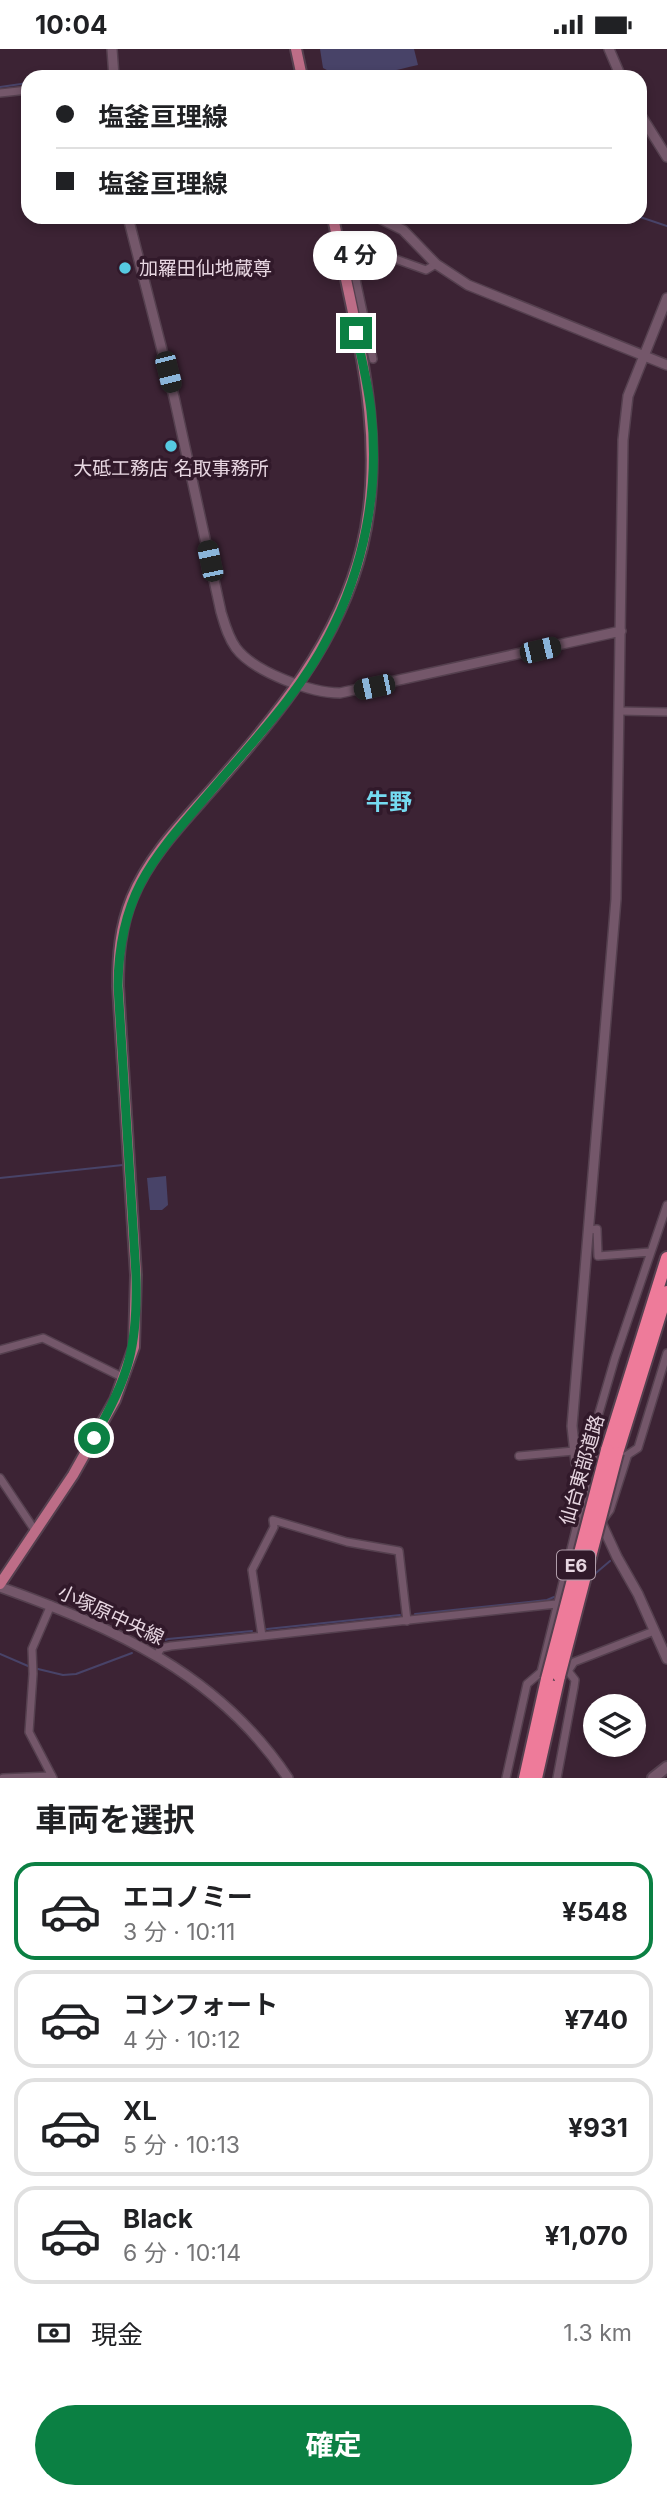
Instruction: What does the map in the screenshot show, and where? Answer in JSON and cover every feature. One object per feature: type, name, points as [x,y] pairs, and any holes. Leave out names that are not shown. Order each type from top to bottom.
[{"type":"highway","name":"仙台東部道路","points":[[617,1454],[667,1258]]},
{"type":"highway","name":"仙台東部道路","points":[[525,1778],[617,1454],[667,1292]]},
{"type":"highway","name":"仙台東部道路","points":[[536,1778],[554,1674]]},
{"type":"main road","points":[[296,49],[300,70]]},
{"type":"main road","points":[[0,1586],[73,1475],[125,1378],[134,1347],[137,1293],[118,986],[120,941],[132,897],[156,855],[298,684],[328,639],[351,585],[367,526],[371,490],[371,412],[334,224]]},
{"type":"main road","points":[[653,1778],[667,1767]]},
{"type":"street","points":[[112,49],[114,70]]},
{"type":"street","points":[[610,49],[618,70]]},
{"type":"street","points":[[0,93],[21,91]]},
{"type":"street","points":[[647,125],[667,157]]},
{"type":"street","points":[[130,224],[174,397],[221,612],[228,635],[249,661],[298,684],[330,693],[351,692],[621,631]]},
{"type":"street","points":[[391,224],[403,230],[436,264],[474,288],[667,365]]},
{"type":"street","points":[[373,359],[348,242],[426,270],[436,264]]},
{"type":"street","points":[[667,298],[628,396],[623,440],[616,899],[572,1426],[576,1463],[601,1523],[638,1594],[667,1659]]},
{"type":"street","points":[[619,711],[667,712]]},
{"type":"street","points":[[576,1463],[587,1454],[667,1205]]},
{"type":"street","points":[[589,1230],[597,1230],[598,1256],[650,1252]]},
{"type":"street","points":[[639,1289],[647,1292]]},
{"type":"street","points":[[0,1350],[43,1338],[125,1378]]},
{"type":"street","points":[[587,1454],[596,1460],[638,1448],[667,1353]]},
{"type":"street","points":[[519,1456],[574,1451]]},
{"type":"street","points":[[601,1523],[610,1510],[617,1454]]},
{"type":"street","points":[[0,1478],[36,1532]]},
{"type":"street","points":[[554,1674],[556,1604],[586,1487]]},
{"type":"street","points":[[262,1636],[252,1570],[274,1527],[273,1520],[347,1542],[399,1551],[407,1621]]},
{"type":"street","name":"小塚原中央線","points":[[0,1586],[51,1605],[157,1655],[201,1686],[236,1718],[288,1778]]},
{"type":"street","points":[[157,1655],[161,1649],[171,1646],[556,1604]]},
{"type":"street","points":[[3,1778],[52,1777],[29,1732],[32,1649],[51,1605]]},
{"type":"street","points":[[506,1778],[527,1684],[554,1674],[574,1662],[654,1631]]},
{"type":"street","points":[[554,1674],[575,1679],[557,1778]]},
{"type":"shaded area","points":[[320,49],[414,49],[418,65],[397,70],[323,68]]},
{"type":"shaded area","points":[[166,1176],[168,1205],[162,1210],[150,1210],[147,1178]]},
{"type":"waterway","points":[[0,87],[21,84]]},
{"type":"waterway","points":[[647,219],[667,226]]},
{"type":"waterway","points":[[0,1178],[123,1165]]},
{"type":"waterway","points":[[590,1578],[610,1561]]},
{"type":"waterway","points":[[415,1614],[547,1600],[554,1597]]},
{"type":"waterway","points":[[267,1629],[400,1615]]},
{"type":"waterway","points":[[156,1643],[168,1639],[252,1631]]},
{"type":"waterway","points":[[38,1669],[63,1675],[76,1674],[132,1653]]},
{"type":"waterway","points":[[0,1654],[28,1666]]},
{"type":"place","name":"加羅田仙地蔵尊","points":[[125,268]]},
{"type":"place","name":"大砥工務店 名取事務所","points":[[171,446]]},
{"type":"district","name":"牛野","points":[[389,802]]},
{"type":"route","points":[[94,1438],[125,1378],[134,1347],[136,1322],[136,1275],[118,986],[118,960],[125,919],[132,897],[156,855],[306,673],[328,639],[351,585],[367,526],[373,467],[371,412],[356,333]]}]
